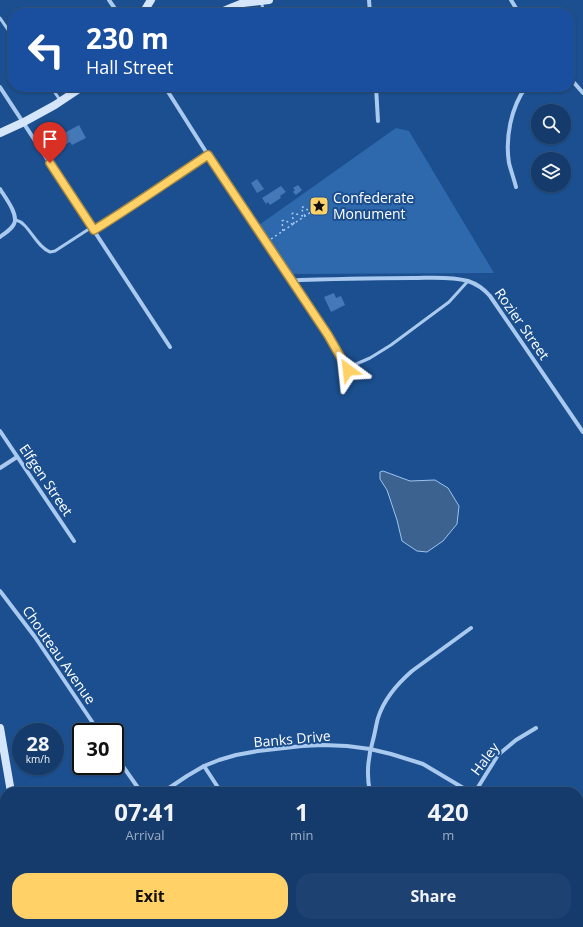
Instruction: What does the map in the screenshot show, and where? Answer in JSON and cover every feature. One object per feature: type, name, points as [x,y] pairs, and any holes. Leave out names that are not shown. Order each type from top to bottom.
[{"type":"street","points":[[229,8],[243,3],[265,1]]},
{"type":"street","points":[[575,84],[583,93]]},
{"type":"street","points":[[0,87],[170,347]]},
{"type":"street","points":[[0,132],[24,122],[61,102],[75,92]]},
{"type":"street","points":[[168,92],[208,155],[328,335],[348,369]]},
{"type":"street","points":[[376,92],[378,121]]},
{"type":"street","points":[[516,187],[509,162],[508,138],[514,108],[522,92]]},
{"type":"street","points":[[93,229],[122,213],[208,155]]},
{"type":"street","points":[[0,189],[2,197],[13,210],[16,220],[14,226],[0,237]]},
{"type":"street","name":"Rozier Street","points":[[292,281],[358,278],[438,278],[458,279],[478,285],[490,296],[583,432]]},
{"type":"street","name":"Elfgen Street","points":[[0,431],[74,541]]},
{"type":"street","points":[[0,468],[17,457]]},
{"type":"street","name":"Chouteau Avenue","points":[[0,591],[94,723]]},
{"type":"street","points":[[369,787],[367,776],[370,749],[378,718],[383,707],[396,687],[412,671],[472,628]]},
{"type":"street","points":[[0,728],[10,787]]},
{"type":"street","name":"Haley","points":[[478,787],[498,755],[506,747],[536,728]]},
{"type":"street","name":"Banks Drive","points":[[170,787],[204,766],[236,755],[258,751],[323,745],[370,749],[391,754],[423,764],[462,787]]},
{"type":"street","points":[[204,766],[218,787]]},
{"type":"street","points":[[124,768],[137,787]]},
{"type":"lane","points":[[0,18],[8,30]]},
{"type":"lane","points":[[54,92],[61,102]]},
{"type":"lane","points":[[16,220],[23,223],[38,244],[50,252],[93,229]]},
{"type":"lane","points":[[348,369],[391,345],[449,302],[468,281]]},
{"type":"path","points":[[319,200],[324,208],[316,213],[314,210],[311,205],[319,200]]},
{"type":"path","points":[[304,216],[301,208],[303,207],[311,212]]},
{"type":"path","points":[[266,242],[314,210]]},
{"type":"path","points":[[293,224],[293,213],[304,216]]},
{"type":"path","points":[[283,231],[282,221],[284,220],[293,224]]},
{"type":"shaded area","points":[[396,128],[409,131],[494,273],[292,274],[259,225]]},
{"type":"shaded area","points":[[383,471],[410,481],[435,480],[448,488],[459,506],[457,524],[443,541],[427,552],[417,551],[402,541],[387,490],[380,479],[380,472]]},
{"type":"building","points":[[79,125],[86,138],[72,145],[70,142],[64,145],[59,136]]},
{"type":"building","points":[[257,179],[264,189],[257,193],[251,183]]},
{"type":"building","points":[[298,185],[302,190],[296,195],[293,192],[295,190],[293,188]]},
{"type":"building","points":[[281,186],[286,192],[280,196],[281,198],[270,205],[268,202],[266,204],[262,198]]},
{"type":"building","points":[[334,293],[336,298],[341,296],[345,305],[331,312],[324,297]]},
{"type":"place","name":"Confederate Monument","points":[[319,206]]},
{"type":"route","points":[[50,163],[94,230],[208,155],[328,335],[348,370]]}]
